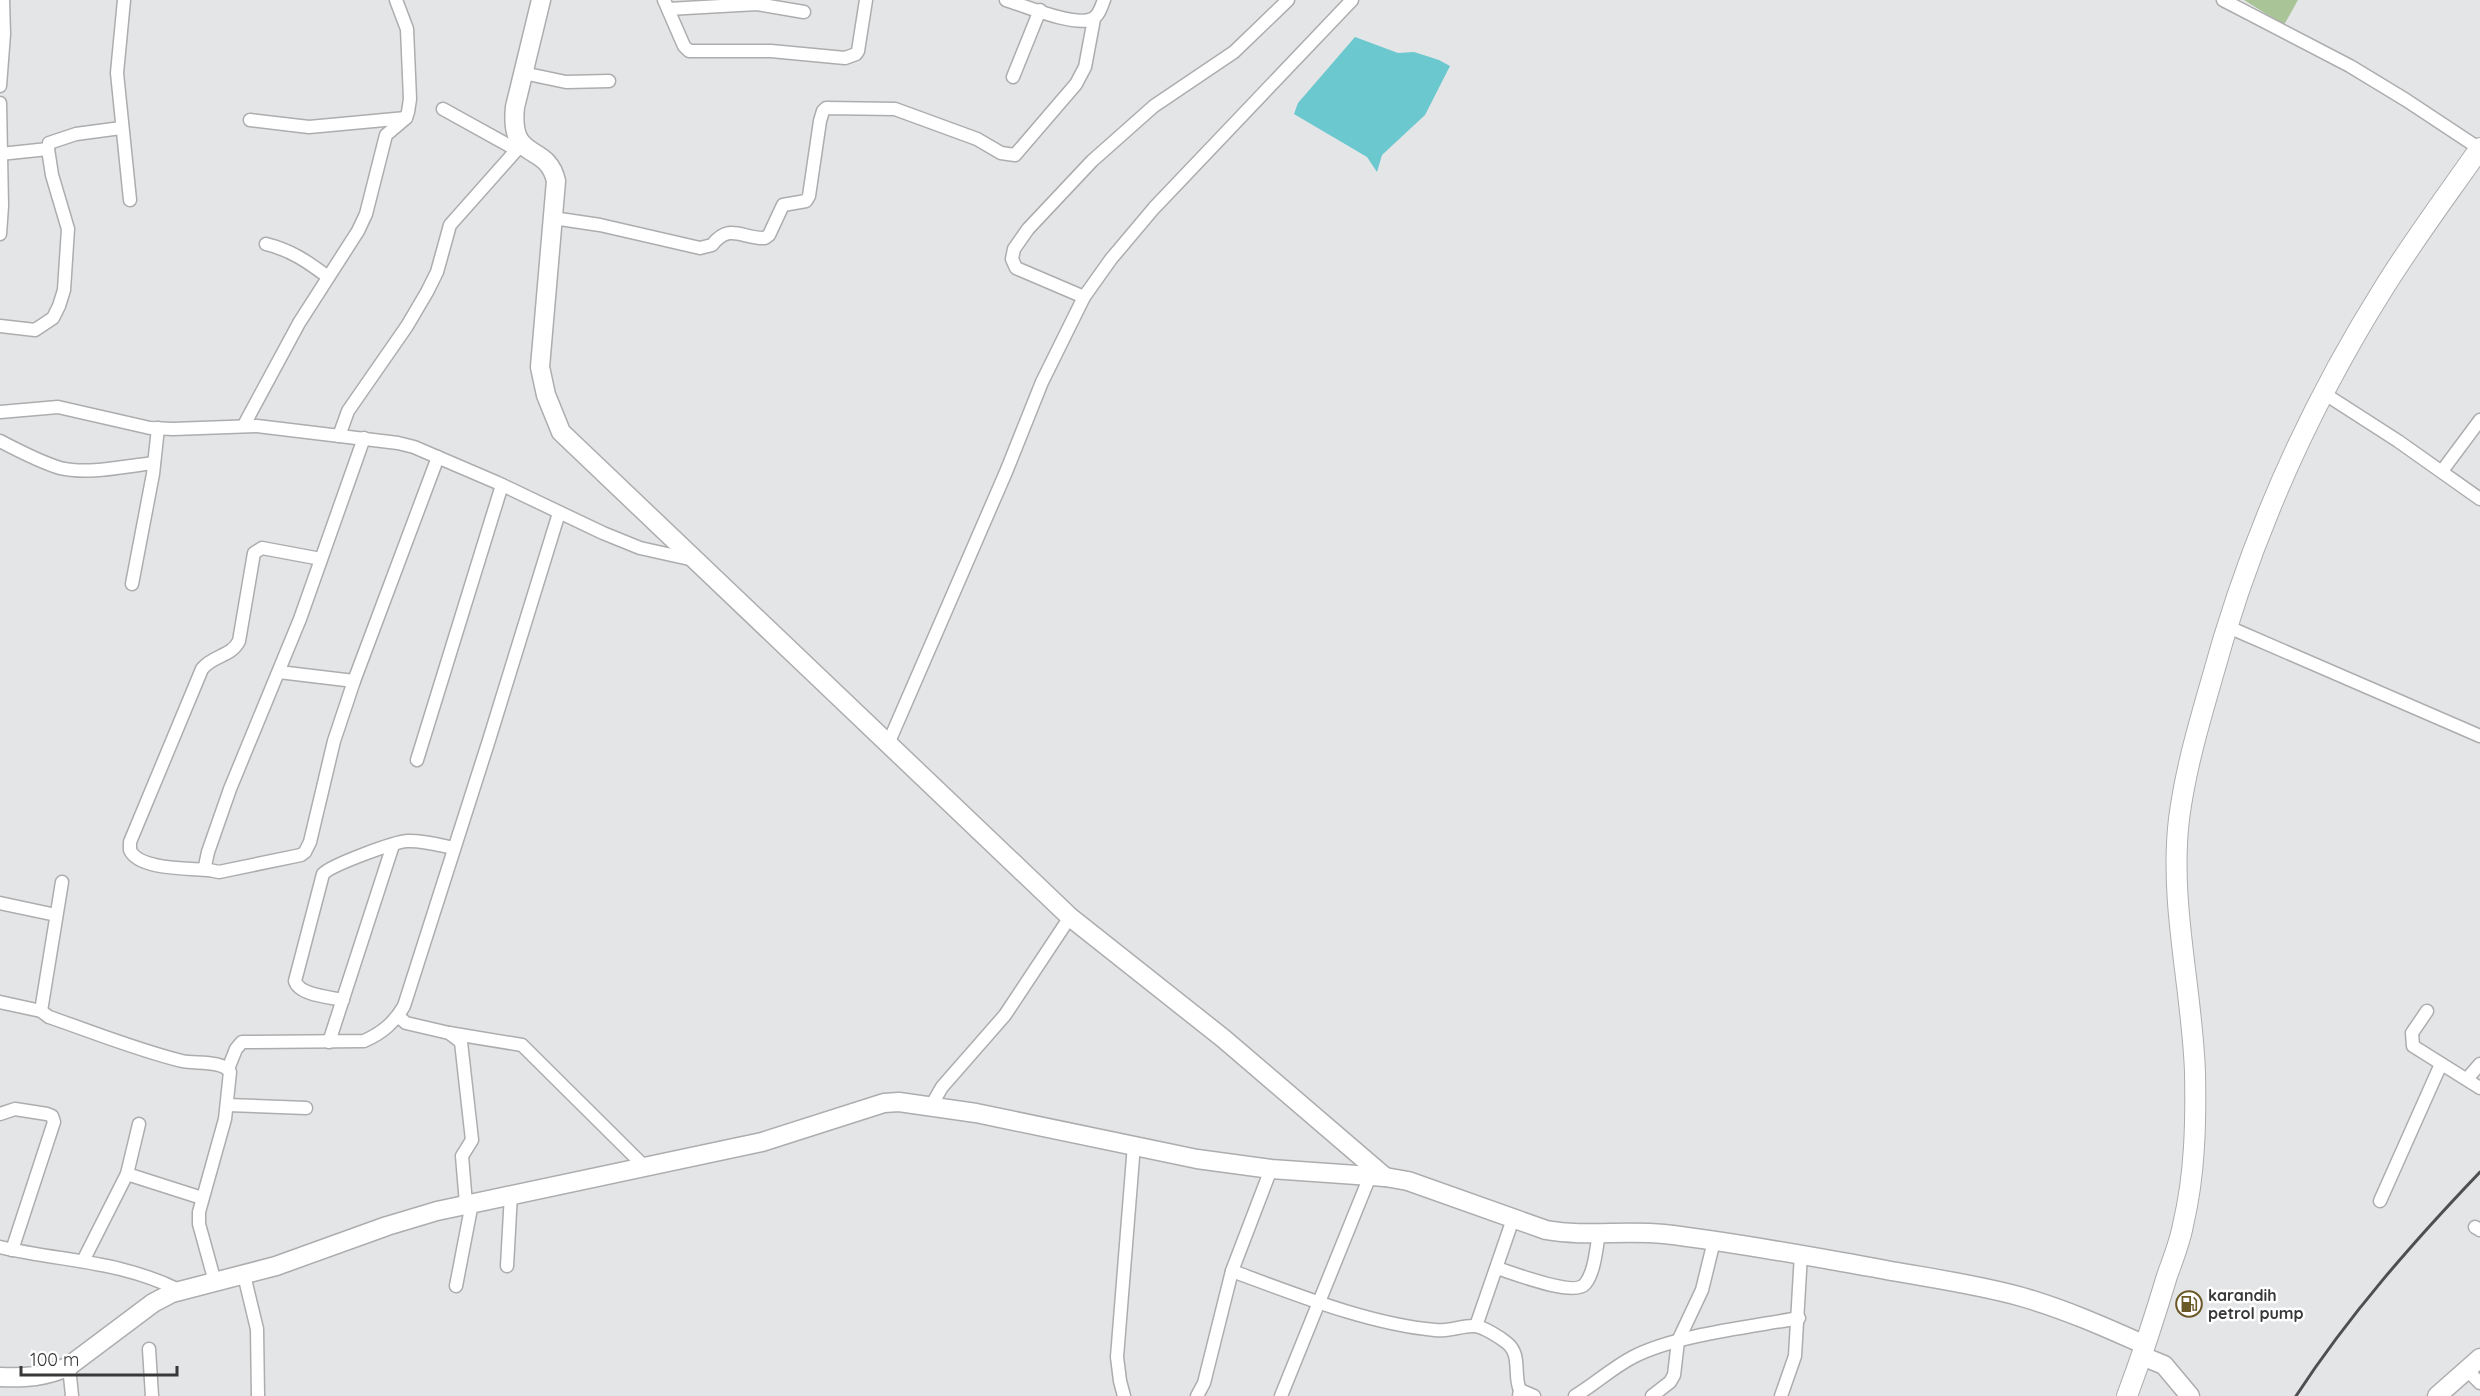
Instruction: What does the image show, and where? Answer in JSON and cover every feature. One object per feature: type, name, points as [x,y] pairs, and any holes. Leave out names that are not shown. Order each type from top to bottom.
[{"type":"main road","points":[[2127,1396],[2183,1227],[2191,1182],[2195,1126],[2195,1071],[2179,903],[2177,855],[2179,819],[2194,745],[2226,626],[2246,567],[2277,490],[2325,394],[2382,290],[2420,232],[2480,149]]},
{"type":"street","points":[[0,86],[4,34],[3,0]]},
{"type":"street","points":[[124,0],[117,73],[130,200]]},
{"type":"street","points":[[244,425],[299,323],[358,231],[366,214],[386,135],[406,118],[410,99],[406,29],[396,0]]},
{"type":"street","points":[[519,148],[513,125],[541,0]]},
{"type":"street","points":[[804,12],[774,6],[735,4],[666,5],[684,46],[689,51],[771,51],[845,58],[858,51],[866,0]]},
{"type":"street","points":[[1006,0],[1026,3],[1073,21],[1094,19]]},
{"type":"street","points":[[553,218],[600,225],[700,248],[712,245],[719,236],[728,232],[765,238],[769,236],[783,206],[806,201],[810,196],[821,115],[826,108],[895,109],[977,139],[1001,153],[1015,155],[1076,84],[1085,66],[1094,19],[1104,0]]},
{"type":"street","points":[[1084,297],[1016,268],[1012,259],[1014,249],[1028,229],[1092,161],[1126,129],[1170,94],[1234,52],[1288,0]]},
{"type":"street","points":[[888,744],[1006,472],[1042,382],[1084,297],[1111,259],[1154,208],[1352,0]]},
{"type":"street","points":[[2223,0],[2350,66],[2480,149]]},
{"type":"street","points":[[1013,76],[1040,10]]},
{"type":"street","points":[[523,73],[566,82],[609,81]]},
{"type":"street","points":[[0,103],[0,234]]},
{"type":"street","points":[[443,109],[548,162],[554,171],[556,182],[540,367],[546,395],[561,432],[1070,917],[1224,1039],[1377,1177]]},
{"type":"street","points":[[250,120],[309,126],[406,118]]},
{"type":"street","points":[[0,326],[35,330],[53,318],[62,298],[68,229],[52,175],[49,143],[76,134],[121,128]]},
{"type":"street","points":[[339,436],[348,411],[407,326],[427,292],[437,272],[450,225],[519,148]]},
{"type":"street","points":[[0,154],[48,149]]},
{"type":"street","points":[[266,244],[285,248],[328,277]]},
{"type":"street","points":[[2325,394],[2442,471],[2480,499]]},
{"type":"street","points":[[0,412],[41,406],[72,408],[130,425],[158,428],[244,425],[363,438],[414,447],[640,548],[696,561]]},
{"type":"street","points":[[2442,471],[2480,420]]},
{"type":"street","points":[[132,584],[154,463],[158,428]]},
{"type":"street","points":[[209,870],[205,866],[208,852],[230,789],[279,672],[363,438]]},
{"type":"street","points":[[0,441],[67,469],[154,463]]},
{"type":"street","points":[[321,559],[262,548],[254,553],[239,641],[231,652],[214,658],[202,669],[130,842],[130,850],[138,860],[151,864],[219,872],[305,852],[310,842],[334,741],[354,681],[438,457]]},
{"type":"street","points":[[417,760],[502,485]]},
{"type":"street","points":[[215,1282],[199,1224],[202,1198],[222,1136],[231,1079],[228,1069],[236,1049],[242,1042],[364,1041],[378,1035],[398,1016],[404,1006],[559,513]]},
{"type":"street","points":[[2226,626],[2480,736]]},
{"type":"street","points":[[279,672],[354,681]]},
{"type":"street","points":[[343,1000],[303,991],[295,981],[320,884],[327,870],[393,845],[417,841],[454,848]]},
{"type":"street","points":[[329,1042],[393,845]]},
{"type":"street","points":[[41,1011],[62,882]]},
{"type":"street","points":[[0,903],[56,915]]},
{"type":"street","points":[[931,1106],[942,1087],[1005,1015],[1070,917]]},
{"type":"street","points":[[0,1002],[41,1011],[49,1017],[171,1058],[193,1064],[222,1066],[228,1069]]},
{"type":"street","points":[[2427,1011],[2412,1033],[2411,1040],[2418,1051],[2480,1088]]},
{"type":"street","points":[[398,1016],[406,1023],[449,1033],[522,1045],[644,1166]]},
{"type":"street","points":[[449,1033],[461,1042],[472,1140],[462,1156],[469,1204],[456,1286]]},
{"type":"street","points":[[2380,1202],[2441,1064]]},
{"type":"street","points":[[2467,1079],[2480,1064]]},
{"type":"street","points":[[0,1377],[40,1377],[53,1374],[69,1366],[153,1303],[182,1291],[276,1266],[387,1226],[511,1194],[762,1142],[871,1105],[899,1102],[976,1113],[1197,1159],[1271,1169],[1377,1177],[1442,1192],[1513,1219],[1567,1234],[1655,1234],[1714,1241],[1969,1284],[2022,1297],[2104,1326],[2164,1365],[2190,1396]]},
{"type":"street","points":[[227,1105],[306,1108]]},
{"type":"street","points":[[0,1114],[15,1109],[37,1112],[52,1116],[54,1122],[6,1248],[124,1268],[152,1277],[182,1291]]},
{"type":"street","points":[[83,1261],[127,1174],[139,1124]]},
{"type":"street","points":[[1124,1396],[1117,1357],[1134,1145]]},
{"type":"street","points":[[1197,1396],[1204,1383],[1232,1271],[1271,1169]]},
{"type":"street","points":[[127,1174],[202,1198]]},
{"type":"street","points":[[1281,1396],[1320,1301],[1377,1177]]},
{"type":"street","points":[[507,1266],[511,1194]]},
{"type":"street","points":[[1476,1326],[1513,1219]]},
{"type":"street","points":[[1497,1268],[1562,1287],[1581,1287],[1586,1283],[1589,1275],[1599,1234]]},
{"type":"street","points":[[1652,1396],[1670,1382],[1674,1375],[1678,1341],[1702,1290],[1714,1241]]},
{"type":"street","points":[[1781,1396],[1796,1356],[1801,1254]]},
{"type":"street","points":[[1232,1271],[1320,1301],[1418,1329],[1439,1331],[1476,1326],[1510,1345],[1516,1360],[1517,1385],[1520,1393],[1534,1396]]},
{"type":"street","points":[[244,1275],[257,1329],[258,1396]]},
{"type":"street","points":[[1575,1396],[1633,1357],[1678,1341],[1798,1318]]},
{"type":"street","points":[[149,1349],[152,1396]]},
{"type":"street","points":[[2437,1396],[2473,1363],[2480,1383]]},
{"type":"street","points":[[69,1366],[72,1396]]},
{"type":"green space","points":[[2244,0],[2298,0],[2284,25]]},
{"type":"water","points":[[1355,37],[1398,53],[1414,52],[1450,66],[1425,115],[1382,155],[1377,172],[1367,157],[1294,114],[1298,103]]},
{"type":"railway","points":[[2296,1396],[2360,1308],[2430,1225],[2480,1172]]},
{"type":"place","name":"karandih petrol pump","points":[[2189,1304]]}]
